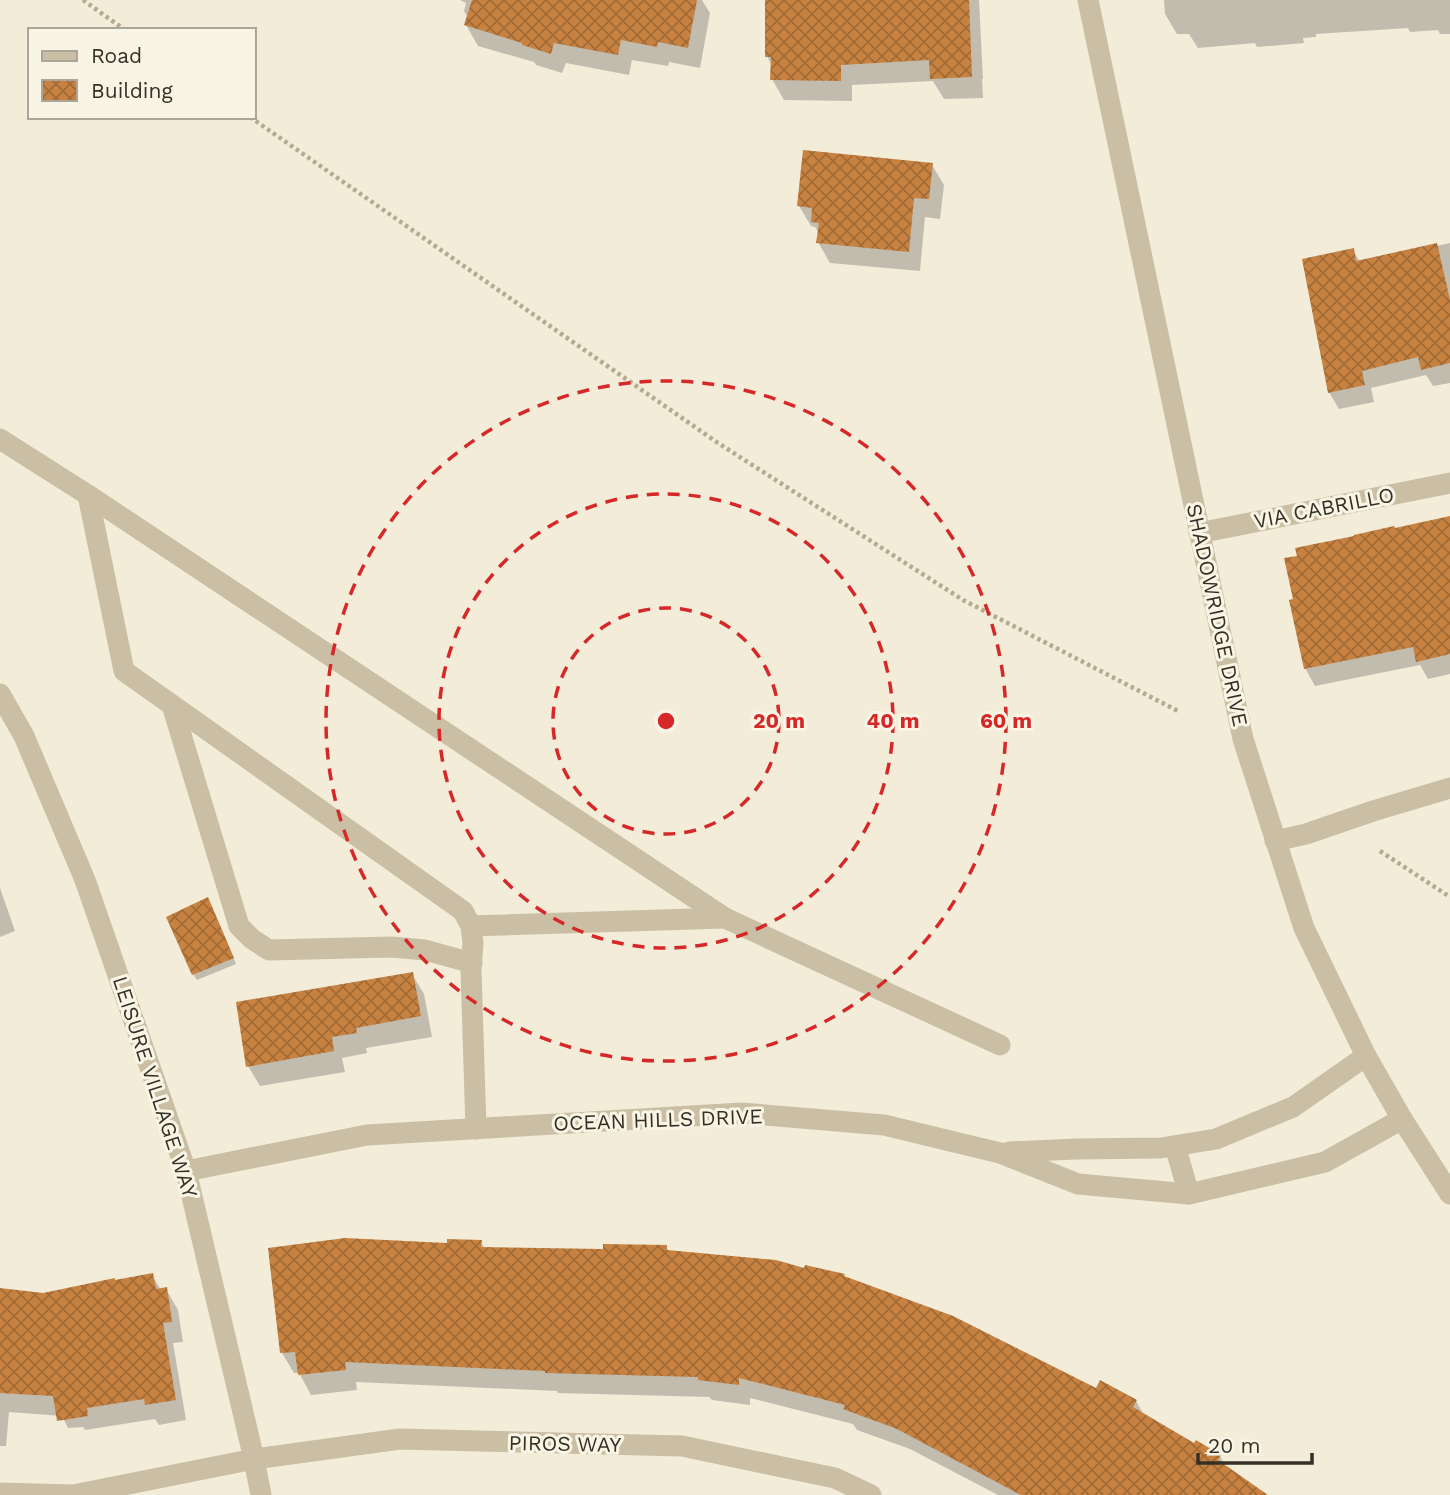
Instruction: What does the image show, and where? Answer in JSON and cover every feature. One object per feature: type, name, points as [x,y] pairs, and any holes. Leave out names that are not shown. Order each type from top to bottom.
[{"type":"street","name":"SHADOWRIDGE DRIVE","points":[[1088,0],[1243,739],[1304,928],[1366,1056],[1450,1194]]},
{"type":"street","points":[[0,439],[725,918],[1000,1045]]},
{"type":"street","name":"VIA CABRILLO","points":[[1199,533],[1450,483]]},
{"type":"street","points":[[88,495],[124,671],[463,911],[471,926],[473,943],[476,1129]]},
{"type":"street","name":"LEISURE VILLAGE WAY","points":[[0,694],[24,736],[85,880],[186,1171],[261,1495]]},
{"type":"street","points":[[172,705],[239,926],[251,939],[269,950],[391,947],[425,950],[472,963]]},
{"type":"street","points":[[1275,841],[1306,834],[1450,788]]},
{"type":"street","points":[[471,926],[725,918]]},
{"type":"street","points":[[1000,1153],[1161,1148],[1216,1139],[1293,1107],[1366,1056]]},
{"type":"street","name":"OCEAN HILLS DRIVE","points":[[186,1171],[367,1135],[742,1113],[884,1125],[1000,1153],[1078,1184],[1189,1194],[1325,1162],[1402,1119]]},
{"type":"street","points":[[1175,1146],[1189,1194]]},
{"type":"street","name":"PIROS WAY","points":[[0,1493],[73,1495],[254,1459],[400,1439],[682,1446],[835,1478],[871,1495]]},
{"type":"path","points":[[83,0],[122,28]]},
{"type":"path","points":[[253,119],[718,443],[963,600],[1178,711]]},
{"type":"path","points":[[1380,852],[1450,897]]},
{"type":"building","points":[[472,0],[697,0],[688,48],[658,42],[657,47],[621,40],[618,55],[554,43],[551,54],[464,25]]},
{"type":"building","points":[[765,0],[969,0],[972,77],[930,79],[929,60],[841,65],[841,81],[770,80],[771,57],[765,57]]},
{"type":"building","points":[[803,150],[933,163],[929,199],[914,198],[909,252],[816,243],[819,223],[811,222],[812,208],[797,206]]},
{"type":"building","points":[[1437,243],[1450,300],[1450,363],[1421,370],[1418,357],[1362,371],[1365,385],[1328,393],[1302,259],[1354,248],[1356,261]]},
{"type":"building","points":[[1450,516],[1450,654],[1416,662],[1413,647],[1304,669],[1289,600],[1293,599],[1284,558],[1297,556],[1295,548]]},
{"type":"building","points":[[208,897],[234,958],[192,975],[166,917]]},
{"type":"building","points":[[413,972],[421,1016],[356,1028],[357,1033],[332,1037],[334,1051],[246,1067],[236,1002]]},
{"type":"building","points":[[345,1238],[447,1243],[447,1239],[482,1240],[481,1247],[603,1249],[603,1244],[667,1245],[667,1250],[776,1260],[804,1268],[805,1265],[845,1274],[844,1276],[953,1316],[1096,1388],[1100,1380],[1137,1400],[1133,1407],[1194,1443],[1196,1440],[1221,1455],[1218,1460],[1268,1495],[1021,1495],[897,1429],[843,1409],[845,1405],[739,1378],[739,1385],[698,1380],[698,1377],[545,1373],[345,1362],[346,1370],[298,1375],[295,1352],[280,1353],[268,1248]]},
{"type":"building","points":[[153,1273],[156,1289],[167,1287],[172,1322],[163,1323],[176,1400],[145,1405],[144,1399],[87,1408],[88,1416],[57,1421],[53,1396],[0,1393],[0,1288],[43,1293]]}]
